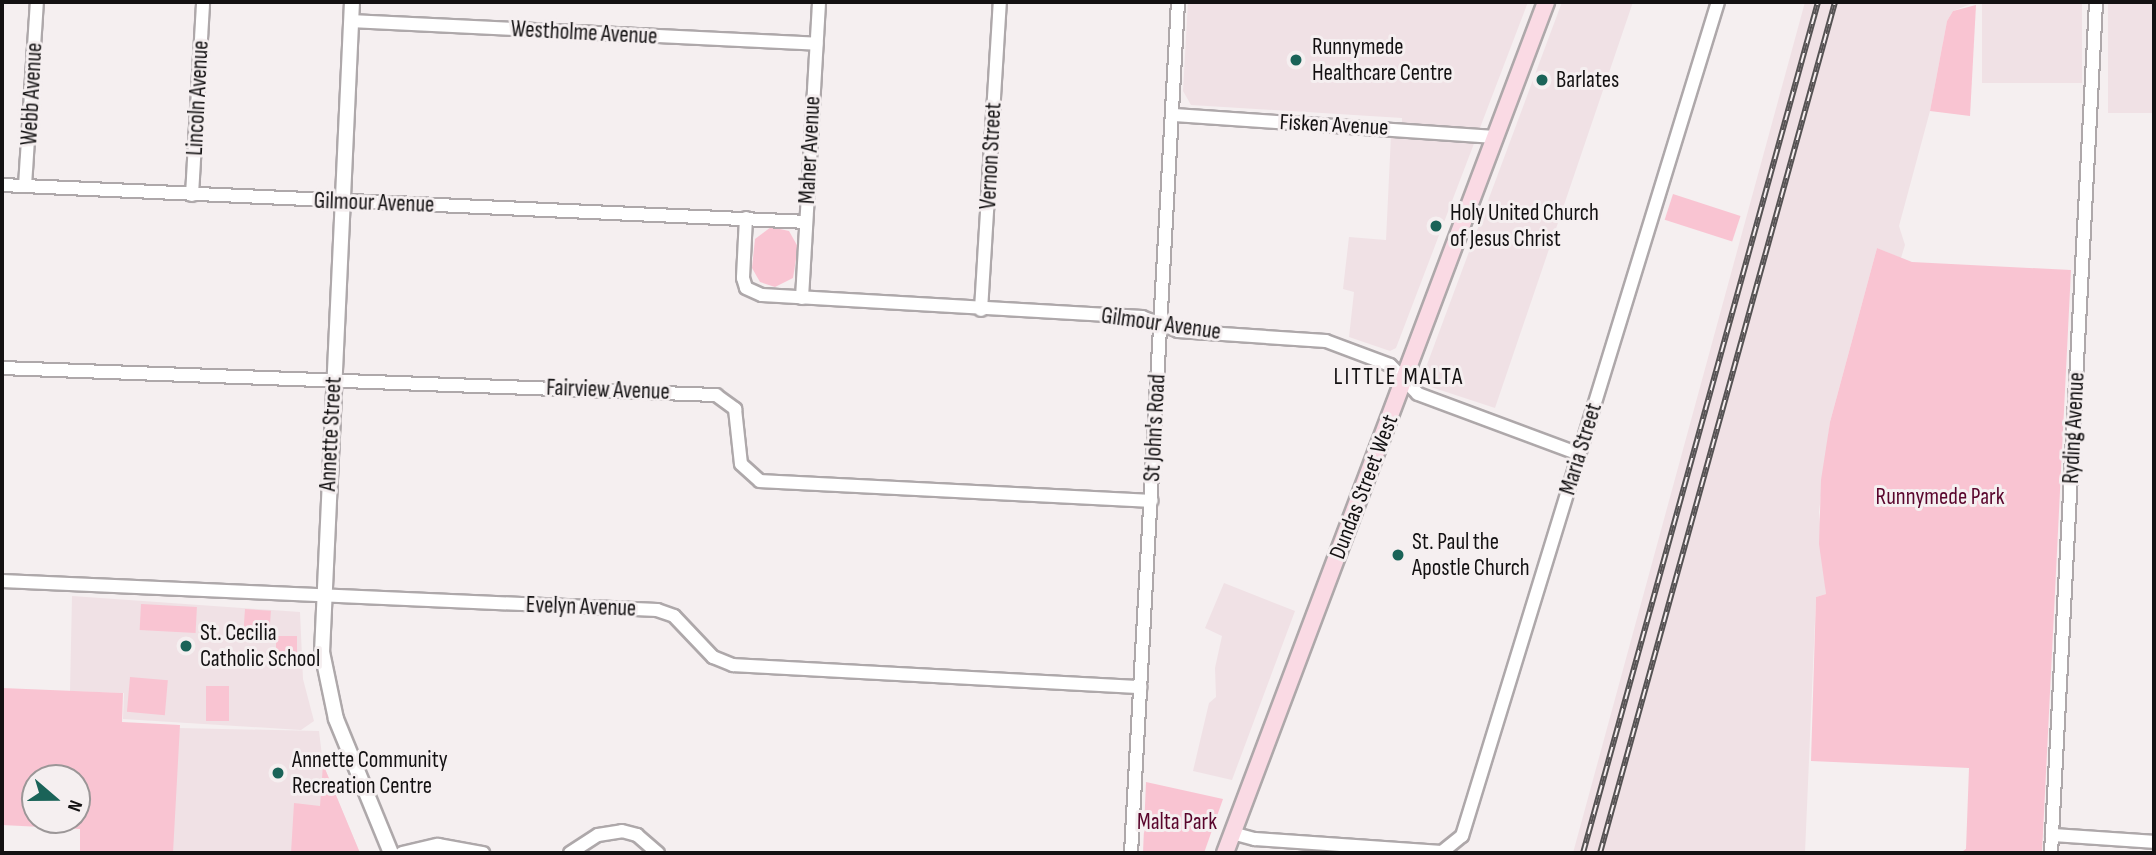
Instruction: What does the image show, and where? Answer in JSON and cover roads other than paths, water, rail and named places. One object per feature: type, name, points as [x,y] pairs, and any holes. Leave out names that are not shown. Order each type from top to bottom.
[{"type":"main road","name":"Dundas Street West","points":[[1225,853],[1546,2]]},
{"type":"street","name":"Webb Avenue","points":[[25,186],[37,2]]},
{"type":"street","name":"Lincoln Avenue","points":[[192,195],[203,2]]},
{"type":"street","name":"Annette Street","points":[[352,2],[322,596],[323,652],[332,708],[391,853]]},
{"type":"street","name":"Maher Avenue","points":[[802,298],[819,2]]},
{"type":"street","name":"Vernon Street","points":[[981,310],[1000,2]]},
{"type":"street","name":"St John's Road","points":[[1131,853],[1178,2]]},
{"type":"street","name":"Maria Street","points":[[1232,833],[1255,839],[1406,852],[1442,852],[1462,836],[1718,2]]},
{"type":"street","name":"Ryding Avenue","points":[[2051,853],[2096,2]]},
{"type":"street","name":"Westholme Avenue","points":[[351,21],[817,44]]},
{"type":"street","name":"Fisken Avenue","points":[[1173,115],[1496,136]]},
{"type":"street","name":"Gilmour Avenue","points":[[2,185],[806,222]]},
{"type":"street","name":"Gilmour Avenue","points":[[747,218],[744,286],[762,295],[981,310],[1142,317],[1178,331],[1326,341],[1390,365],[1418,394],[1579,454]]},
{"type":"street","name":"Fairview Avenue","points":[[2,368],[716,395],[734,409],[739,460],[745,472],[760,481],[1151,501]]},
{"type":"street","name":"Evelyn Avenue","points":[[2,582],[657,610],[674,616],[713,657],[733,664],[1140,687]]},
{"type":"street","points":[[570,853],[598,835],[622,831],[637,835],[657,853]]},
{"type":"street","points":[[2052,835],[2154,842]]},
{"type":"street","points":[[402,853],[438,845],[483,853]]},
{"type":"railway","points":[[1583,853],[1818,2]]},
{"type":"railway","points":[[1600,853],[1835,2]]},
{"type":"place","name":"Runnymede Healthcare Centre","points":[[1296,60]]},
{"type":"place","name":"Barlates","points":[[1542,80]]},
{"type":"place","name":"Holy United Church of Jesus Christ","points":[[1436,226]]},
{"type":"place","name":"St. Paul the Apostle Church","points":[[1398,555]]},
{"type":"place","name":"St. Cecilia Catholic School","points":[[186,646]]},
{"type":"place","name":"Annette Community Recreation Centre","points":[[278,773]]},
{"type":"district","name":"LITTLE MALTA","points":[[1399,377]]},
{"type":"park label","name":"Runnymede Park","points":[[1940,497]]},
{"type":"park label","name":"Malta Park","points":[[1177,822]]}]
